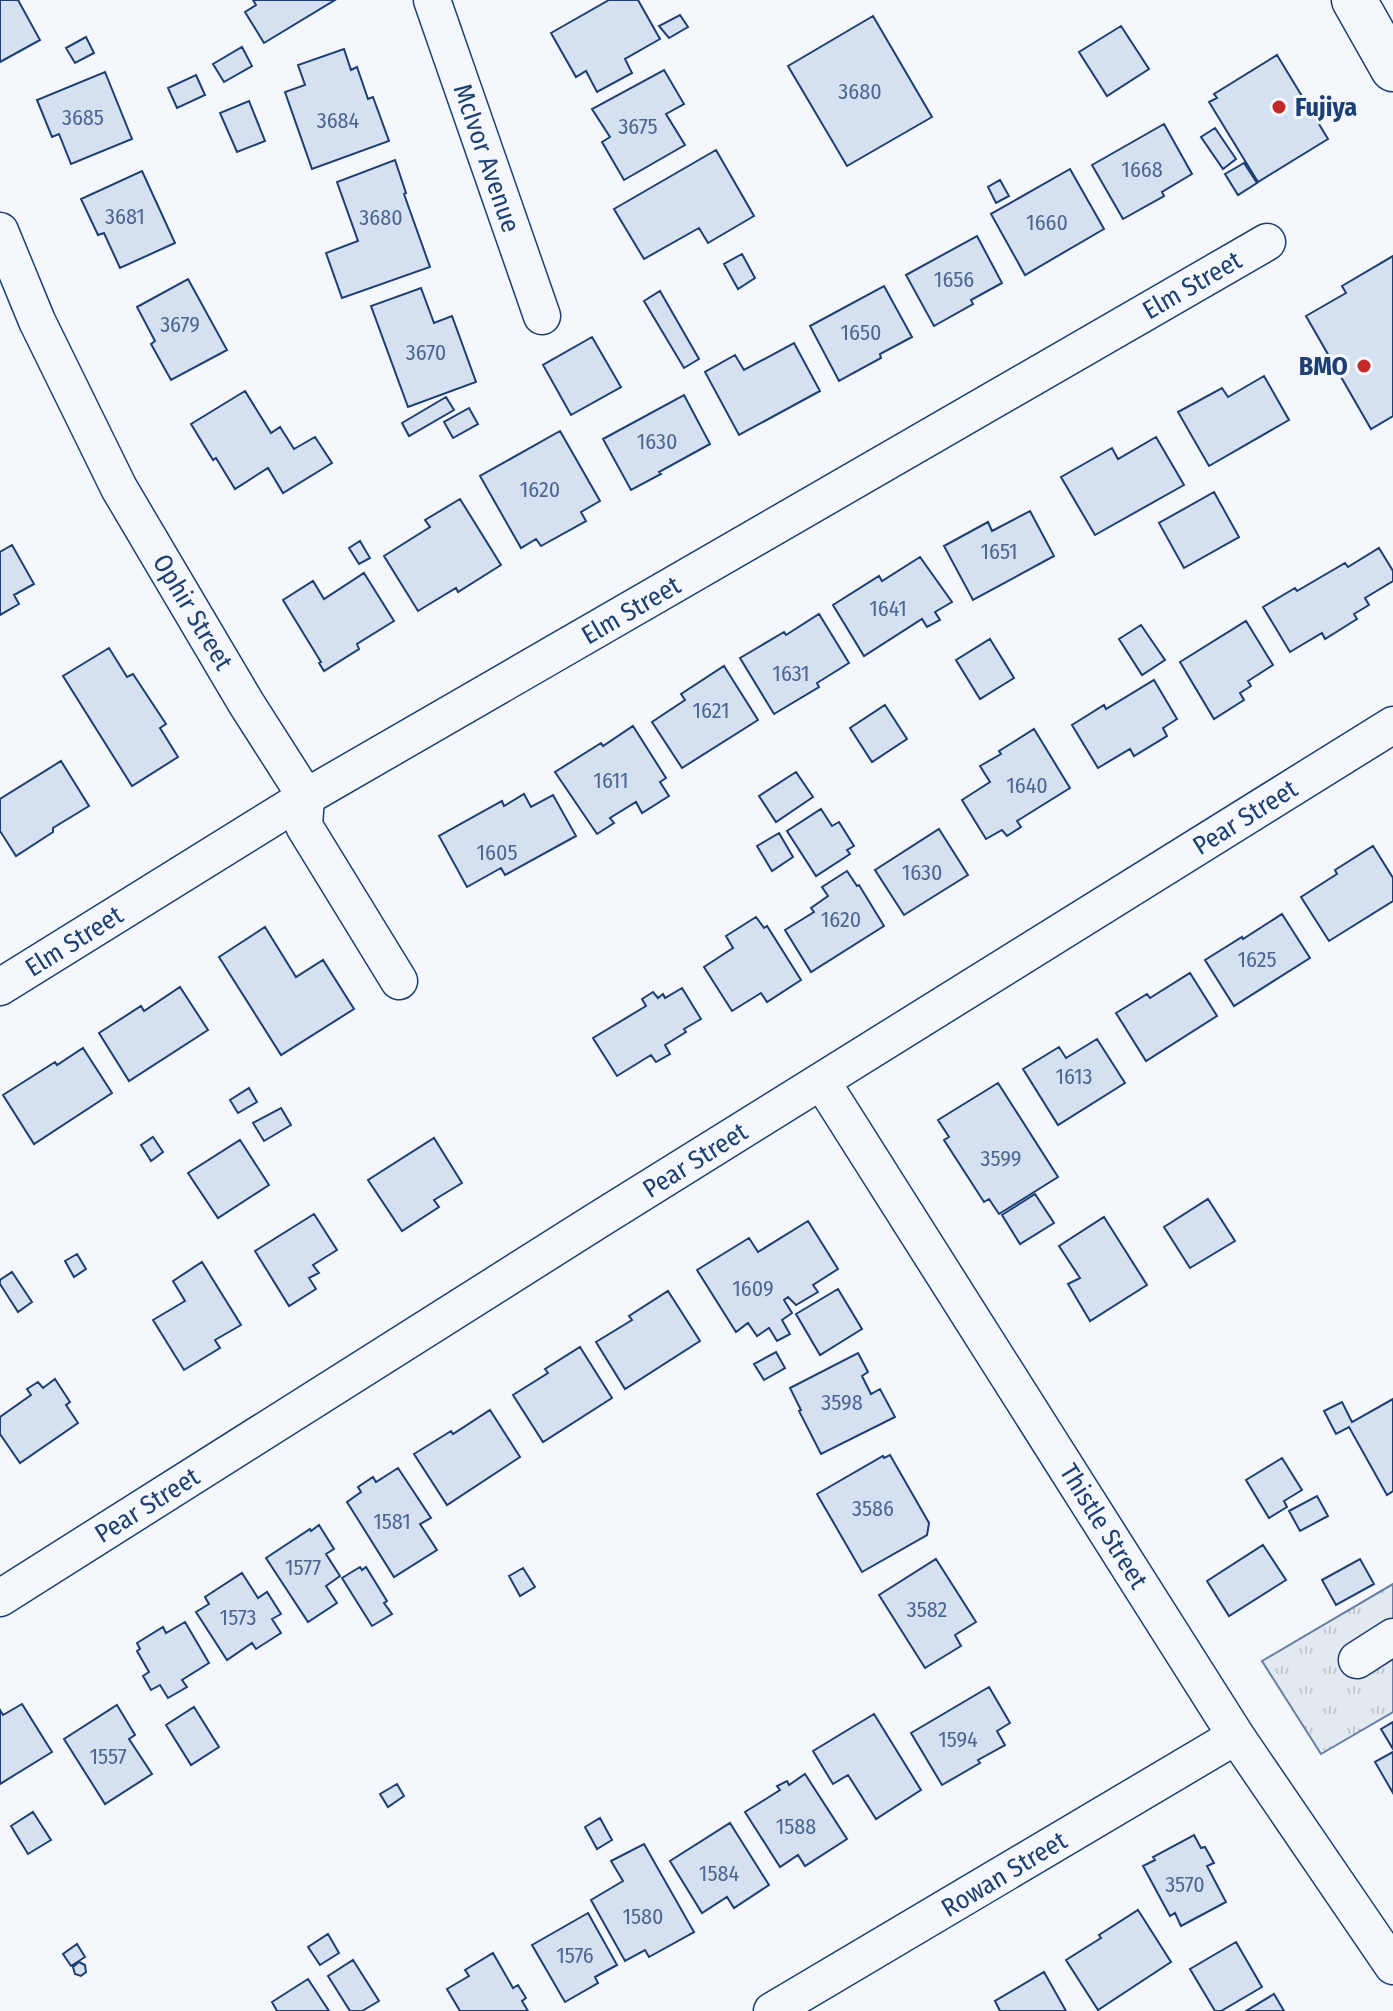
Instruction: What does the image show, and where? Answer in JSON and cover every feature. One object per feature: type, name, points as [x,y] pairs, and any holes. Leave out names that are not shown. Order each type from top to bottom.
[{"type":"main road","points":[[1354,0],[1393,69]]},
{"type":"street","name":"McIvor Avenue","points":[[432,0],[542,316]]},
{"type":"street","name":"Ophir Street","points":[[0,231],[37,321],[119,488],[246,703],[306,797],[304,826],[399,981]]},
{"type":"street","name":"Elm Street","points":[[0,987],[306,797],[1267,242]]},
{"type":"street","name":"Pear Street","points":[[0,1598],[598,1220],[1393,725]]},
{"type":"street","name":"Thistle Street","points":[[822,1082],[1236,1736],[1393,1966]]},
{"type":"street","points":[[1357,1660],[1393,1637]]},
{"type":"street","name":"Rowan Street","points":[[772,2011],[1236,1736]]},
{"type":"green space","points":[[1393,1584],[1393,1712],[1321,1754],[1262,1661]]},
{"type":"building","points":[[0,0],[18,0],[40,40],[0,62]]},
{"type":"building","points":[[253,0],[335,0],[264,43],[245,12],[256,5]]},
{"type":"building","points":[[609,0],[638,0],[660,39],[625,59],[632,73],[597,92],[586,71],[576,77],[551,33]]},
{"type":"building","points":[[680,15],[688,27],[669,38],[659,26]]},
{"type":"building","points":[[873,16],[932,117],[847,166],[788,66]]},
{"type":"building","points":[[1121,26],[1149,69],[1107,96],[1079,52]]},
{"type":"building","points":[[86,37],[94,53],[75,63],[66,48]]},
{"type":"building","points":[[242,47],[252,66],[224,82],[213,64]]},
{"type":"building","points":[[344,49],[351,70],[357,67],[368,99],[373,97],[389,141],[312,169],[285,92],[305,85],[298,65]]},
{"type":"building","points":[[1277,55],[1328,139],[1258,182],[1209,102],[1217,98],[1214,94]]},
{"type":"building","points":[[664,70],[684,104],[666,114],[685,145],[624,180],[602,142],[610,137],[592,109]]},
{"type":"building","points":[[105,72],[132,139],[71,164],[59,134],[52,137],[37,100]]},
{"type":"building","points":[[196,75],[205,95],[177,108],[168,88]]},
{"type":"building","points":[[249,101],[265,141],[237,152],[220,113]]},
{"type":"building","points":[[1164,124],[1192,174],[1162,192],[1164,196],[1123,219],[1092,165]]},
{"type":"building","points":[[1215,128],[1236,159],[1223,169],[1201,137]]},
{"type":"building","points":[[716,150],[754,216],[708,243],[699,228],[644,259],[614,209]]},
{"type":"building","points":[[395,160],[430,267],[342,298],[326,253],[358,241],[337,182]]},
{"type":"building","points":[[1244,163],[1257,183],[1238,195],[1225,174]]},
{"type":"building","points":[[1070,169],[1104,229],[1025,275],[991,214]]},
{"type":"building","points":[[142,171],[175,243],[120,268],[104,233],[98,235],[81,199]]},
{"type":"building","points":[[1000,180],[1009,196],[996,203],[988,187]]},
{"type":"building","points":[[977,236],[1002,283],[934,326],[906,275]]},
{"type":"building","points":[[742,254],[755,278],[738,289],[724,264]]},
{"type":"building","name":"BMO","points":[[1393,256],[1393,416],[1371,429],[1306,316],[1346,293],[1342,286]]},
{"type":"building","points":[[188,279],[227,350],[171,380],[151,344],[155,341],[137,307]]},
{"type":"building","points":[[884,286],[912,337],[839,381],[810,326]]},
{"type":"building","points":[[421,288],[434,323],[452,316],[476,382],[408,407],[371,306]]},
{"type":"building","points":[[660,291],[699,359],[684,368],[644,301]]},
{"type":"building","points":[[592,337],[621,387],[571,415],[543,365]]},
{"type":"building","points":[[794,343],[820,391],[739,435],[705,372],[735,355],[744,370]]},
{"type":"building","points":[[1264,376],[1289,420],[1209,466],[1178,412],[1222,388],[1228,397]]},
{"type":"building","points":[[245,391],[271,433],[280,427],[294,449],[315,437],[332,463],[283,493],[268,468],[235,489],[191,424]]},
{"type":"building","points":[[684,395],[710,444],[631,490],[603,439]]},
{"type":"building","points":[[446,397],[454,410],[409,436],[402,423]]},
{"type":"building","points":[[469,408],[478,424],[453,438],[444,422]]},
{"type":"building","points":[[560,431],[600,501],[581,512],[586,521],[541,546],[536,539],[521,548],[480,476]]},
{"type":"building","points":[[1156,437],[1184,485],[1095,535],[1061,477],[1112,448],[1118,459]]},
{"type":"building","points":[[1214,492],[1239,537],[1184,568],[1159,523]]},
{"type":"building","points":[[460,499],[501,565],[458,592],[456,588],[418,611],[384,556],[430,527],[425,520]]},
{"type":"building","points":[[1030,511],[1054,556],[973,600],[944,546],[988,522],[992,531]]},
{"type":"building","points":[[360,541],[370,558],[359,564],[349,548]]},
{"type":"building","points":[[12,545],[34,584],[14,595],[19,604],[0,615],[0,552]]},
{"type":"building","points":[[1379,548],[1393,571],[1393,581],[1365,598],[1369,605],[1354,614],[1357,619],[1325,639],[1322,633],[1290,652],[1263,607],[1345,563],[1348,567]]},
{"type":"building","points":[[920,557],[952,602],[935,612],[940,620],[927,627],[922,619],[864,656],[833,605],[879,576],[882,581]]},
{"type":"building","points":[[364,573],[394,621],[357,644],[359,649],[324,671],[283,600],[313,581],[324,599]]},
{"type":"building","points":[[819,614],[849,663],[817,683],[819,687],[774,714],[740,658]]},
{"type":"building","points":[[1246,621],[1273,665],[1248,681],[1251,686],[1240,693],[1244,700],[1214,719],[1180,662]]},
{"type":"building","points":[[1141,625],[1165,660],[1142,675],[1119,639]]},
{"type":"building","points":[[990,639],[1014,678],[980,699],[956,660]]},
{"type":"building","points":[[109,648],[127,677],[133,674],[166,724],[160,728],[178,757],[132,786],[63,676]]},
{"type":"building","points":[[724,666],[758,720],[682,768],[652,722],[685,700],[681,694]]},
{"type":"building","points":[[1154,680],[1177,719],[1163,728],[1167,736],[1134,756],[1130,749],[1098,768],[1072,725]]},
{"type":"building","points":[[885,705],[907,739],[872,762],[850,728]]},
{"type":"building","points":[[633,726],[666,778],[660,782],[669,796],[642,813],[636,802],[610,818],[614,823],[597,834],[555,772]]},
{"type":"building","points":[[1034,729],[1070,788],[1017,821],[1021,827],[1007,836],[1002,830],[986,839],[962,800],[990,782],[980,766]]},
{"type":"building","points":[[61,761],[89,806],[16,856],[0,831],[0,799]]},
{"type":"building","points":[[796,772],[813,797],[776,822],[759,796]]},
{"type":"building","points":[[524,794],[531,807],[553,795],[576,836],[505,875],[501,868],[467,887],[439,836],[502,801],[504,806]]},
{"type":"building","points":[[821,809],[832,826],[839,822],[854,846],[847,850],[850,854],[816,876],[787,831]]},
{"type":"building","points":[[939,829],[968,875],[904,915],[875,870]]},
{"type":"building","points":[[779,833],[793,857],[772,871],[757,846]]},
{"type":"building","points":[[1373,846],[1393,878],[1393,901],[1329,941],[1301,897]]},
{"type":"building","points":[[847,871],[884,926],[811,972],[785,930],[814,912],[811,908],[828,896],[822,887]]},
{"type":"building","points":[[1282,914],[1310,958],[1234,1006],[1205,960]]},
{"type":"building","points":[[756,917],[764,928],[767,926],[801,980],[767,1002],[761,993],[732,1011],[704,967],[733,948],[726,936]]},
{"type":"building","points":[[265,927],[296,977],[323,960],[354,1009],[281,1055],[219,957]]},
{"type":"building","points":[[1190,973],[1217,1016],[1146,1061],[1116,1013],[1147,994],[1150,998]]},
{"type":"building","points":[[180,987],[208,1030],[129,1081],[99,1033],[141,1006],[144,1011]]},
{"type":"building","points":[[682,988],[701,1019],[665,1045],[670,1054],[656,1062],[651,1055],[617,1076],[593,1038],[646,1006],[642,999],[653,992],[658,998],[663,994],[665,998]]},
{"type":"building","points":[[1097,1039],[1125,1083],[1058,1125],[1023,1069],[1059,1047],[1066,1058]]},
{"type":"building","points":[[83,1048],[112,1093],[34,1144],[3,1095]]},
{"type":"building","points":[[998,1083],[1058,1177],[999,1214],[989,1199],[984,1202],[944,1140],[949,1137],[938,1120]]},
{"type":"building","points":[[249,1088],[257,1102],[238,1113],[230,1100]]},
{"type":"building","points":[[281,1108],[291,1125],[264,1141],[253,1123]]},
{"type":"building","points":[[153,1137],[163,1152],[151,1161],[141,1145]]},
{"type":"building","points":[[434,1138],[462,1183],[434,1200],[439,1207],[402,1231],[368,1180]]},
{"type":"building","points":[[240,1140],[269,1185],[218,1218],[188,1173]]},
{"type":"building","points":[[1035,1194],[1054,1223],[1020,1244],[1002,1215]]},
{"type":"building","points":[[1208,1199],[1235,1241],[1190,1268],[1164,1227]]},
{"type":"building","points":[[314,1214],[337,1250],[313,1265],[319,1273],[309,1278],[316,1289],[289,1306],[255,1251]]},
{"type":"building","points":[[1104,1217],[1147,1285],[1090,1321],[1068,1284],[1080,1278],[1059,1246]]},
{"type":"building","points":[[808,1221],[838,1269],[813,1285],[818,1292],[796,1305],[788,1297],[784,1300],[792,1313],[782,1320],[790,1334],[777,1341],[769,1328],[757,1336],[748,1323],[736,1332],[697,1270],[749,1238],[758,1252]]},
{"type":"building","points":[[77,1254],[86,1269],[74,1277],[65,1261]]},
{"type":"building","points":[[202,1262],[241,1325],[215,1340],[220,1348],[184,1370],[153,1320],[185,1301],[173,1281]]},
{"type":"building","points":[[12,1272],[32,1302],[18,1312],[0,1284],[0,1280]]},
{"type":"building","points":[[838,1289],[862,1329],[820,1355],[796,1314]]},
{"type":"building","points":[[668,1291],[700,1341],[625,1389],[596,1342],[632,1320],[629,1316]]},
{"type":"building","points":[[580,1347],[612,1398],[543,1442],[513,1395],[548,1373],[545,1369]]},
{"type":"building","points":[[776,1352],[785,1368],[764,1380],[754,1364]]},
{"type":"building","points":[[858,1353],[868,1372],[862,1376],[871,1394],[880,1389],[895,1417],[821,1454],[790,1388]]},
{"type":"building","points":[[55,1379],[70,1402],[66,1405],[78,1423],[20,1463],[0,1434],[0,1417],[31,1395],[27,1389],[38,1382],[43,1388]]},
{"type":"building","points":[[1393,1399],[1393,1491],[1387,1495],[1349,1427],[1336,1434],[1324,1411],[1342,1402],[1352,1422]]},
{"type":"building","points":[[490,1410],[520,1457],[447,1505],[414,1454]]},
{"type":"building","points":[[890,1455],[929,1523],[927,1535],[862,1572],[817,1494],[883,1456]]},
{"type":"building","points":[[1282,1458],[1302,1490],[1284,1501],[1287,1507],[1269,1518],[1246,1480]]},
{"type":"building","points":[[398,1468],[431,1518],[420,1524],[437,1550],[394,1577],[347,1502],[361,1492],[358,1487],[373,1477],[376,1482]]},
{"type":"building","points":[[1317,1496],[1328,1516],[1300,1531],[1289,1511]]},
{"type":"building","points":[[319,1525],[334,1549],[326,1554],[340,1576],[326,1586],[337,1603],[308,1622],[266,1558]]},
{"type":"building","points":[[1263,1545],[1286,1580],[1229,1616],[1207,1581]]},
{"type":"building","points":[[936,1559],[976,1622],[955,1635],[961,1646],[925,1668],[879,1595]]},
{"type":"building","points":[[1360,1559],[1374,1584],[1336,1605],[1322,1580]]},
{"type":"building","points":[[360,1567],[362,1570],[366,1567],[392,1614],[372,1626],[342,1578]]},
{"type":"building","points":[[523,1568],[535,1587],[520,1596],[509,1576]]},
{"type":"building","points":[[242,1573],[258,1598],[267,1592],[281,1614],[272,1619],[281,1633],[256,1649],[252,1643],[227,1660],[196,1612],[209,1604],[205,1597]]},
{"type":"building","points":[[185,1622],[209,1663],[182,1680],[187,1687],[168,1698],[160,1685],[151,1690],[143,1676],[149,1672],[137,1651],[140,1649],[137,1643],[163,1627],[166,1633]]},
{"type":"building","points":[[989,1687],[1010,1723],[997,1731],[1005,1745],[942,1785],[911,1733]]},
{"type":"building","points":[[22,1704],[52,1752],[0,1784],[0,1710],[3,1715]]},
{"type":"building","points":[[117,1705],[135,1735],[129,1739],[152,1774],[105,1804],[64,1739]]},
{"type":"building","points":[[194,1707],[219,1747],[191,1765],[166,1725]]},
{"type":"building","points":[[874,1714],[921,1790],[876,1819],[848,1775],[833,1784],[813,1751]]},
{"type":"building","points":[[1393,1722],[1393,1749],[1381,1729]]},
{"type":"building","points":[[1393,1752],[1393,1793],[1375,1762]]},
{"type":"building","points":[[805,1774],[847,1839],[805,1866],[798,1855],[780,1867],[745,1812],[780,1790],[777,1786],[787,1781],[789,1785]]},
{"type":"building","points":[[397,1784],[404,1796],[388,1807],[380,1794]]},
{"type":"building","points":[[33,1812],[51,1840],[28,1854],[11,1826]]},
{"type":"building","points":[[600,1818],[612,1840],[597,1849],[585,1827]]},
{"type":"building","points":[[730,1823],[769,1885],[734,1908],[727,1897],[702,1913],[670,1861]]},
{"type":"building","points":[[1194,1835],[1214,1863],[1207,1866],[1226,1902],[1181,1926],[1175,1913],[1170,1916],[1143,1866],[1155,1860],[1153,1857]]},
{"type":"building","points":[[644,1844],[694,1932],[649,1957],[645,1950],[625,1961],[591,1900],[623,1881],[611,1861]]},
{"type":"building","points":[[1138,1910],[1171,1962],[1098,2010],[1066,1960]]},
{"type":"building","points":[[588,1913],[617,1965],[595,1977],[598,1983],[565,2002],[532,1945]]},
{"type":"building","points":[[328,1934],[339,1953],[320,1965],[308,1947]]},
{"type":"building","points":[[1236,1942],[1262,1987],[1221,2011],[1215,2011],[1190,1969]]},
{"type":"building","points":[[77,1944],[85,1957],[71,1966],[63,1954]]},
{"type":"building","points":[[493,1953],[513,1988],[518,1985],[526,1998],[522,2001],[528,2011],[460,2011],[447,1989],[469,1976],[465,1970]]},
{"type":"building","points":[[353,1960],[379,2001],[362,2011],[350,2011],[328,1976]]},
{"type":"building","points":[[79,1962],[85,1965],[86,1972],[81,1976],[75,1974],[73,1967]]},
{"type":"building","points":[[1044,1972],[1066,2011],[1000,2011],[995,2001]]},
{"type":"building","points":[[308,1979],[329,2011],[277,2011],[272,2002]]},
{"type":"building","points":[[1274,1994],[1284,2011],[1246,2011]]},
{"type":"place","name":"Fujiya","points":[[1279,107]]},
{"type":"place","name":"BMO","points":[[1364,366]]}]
